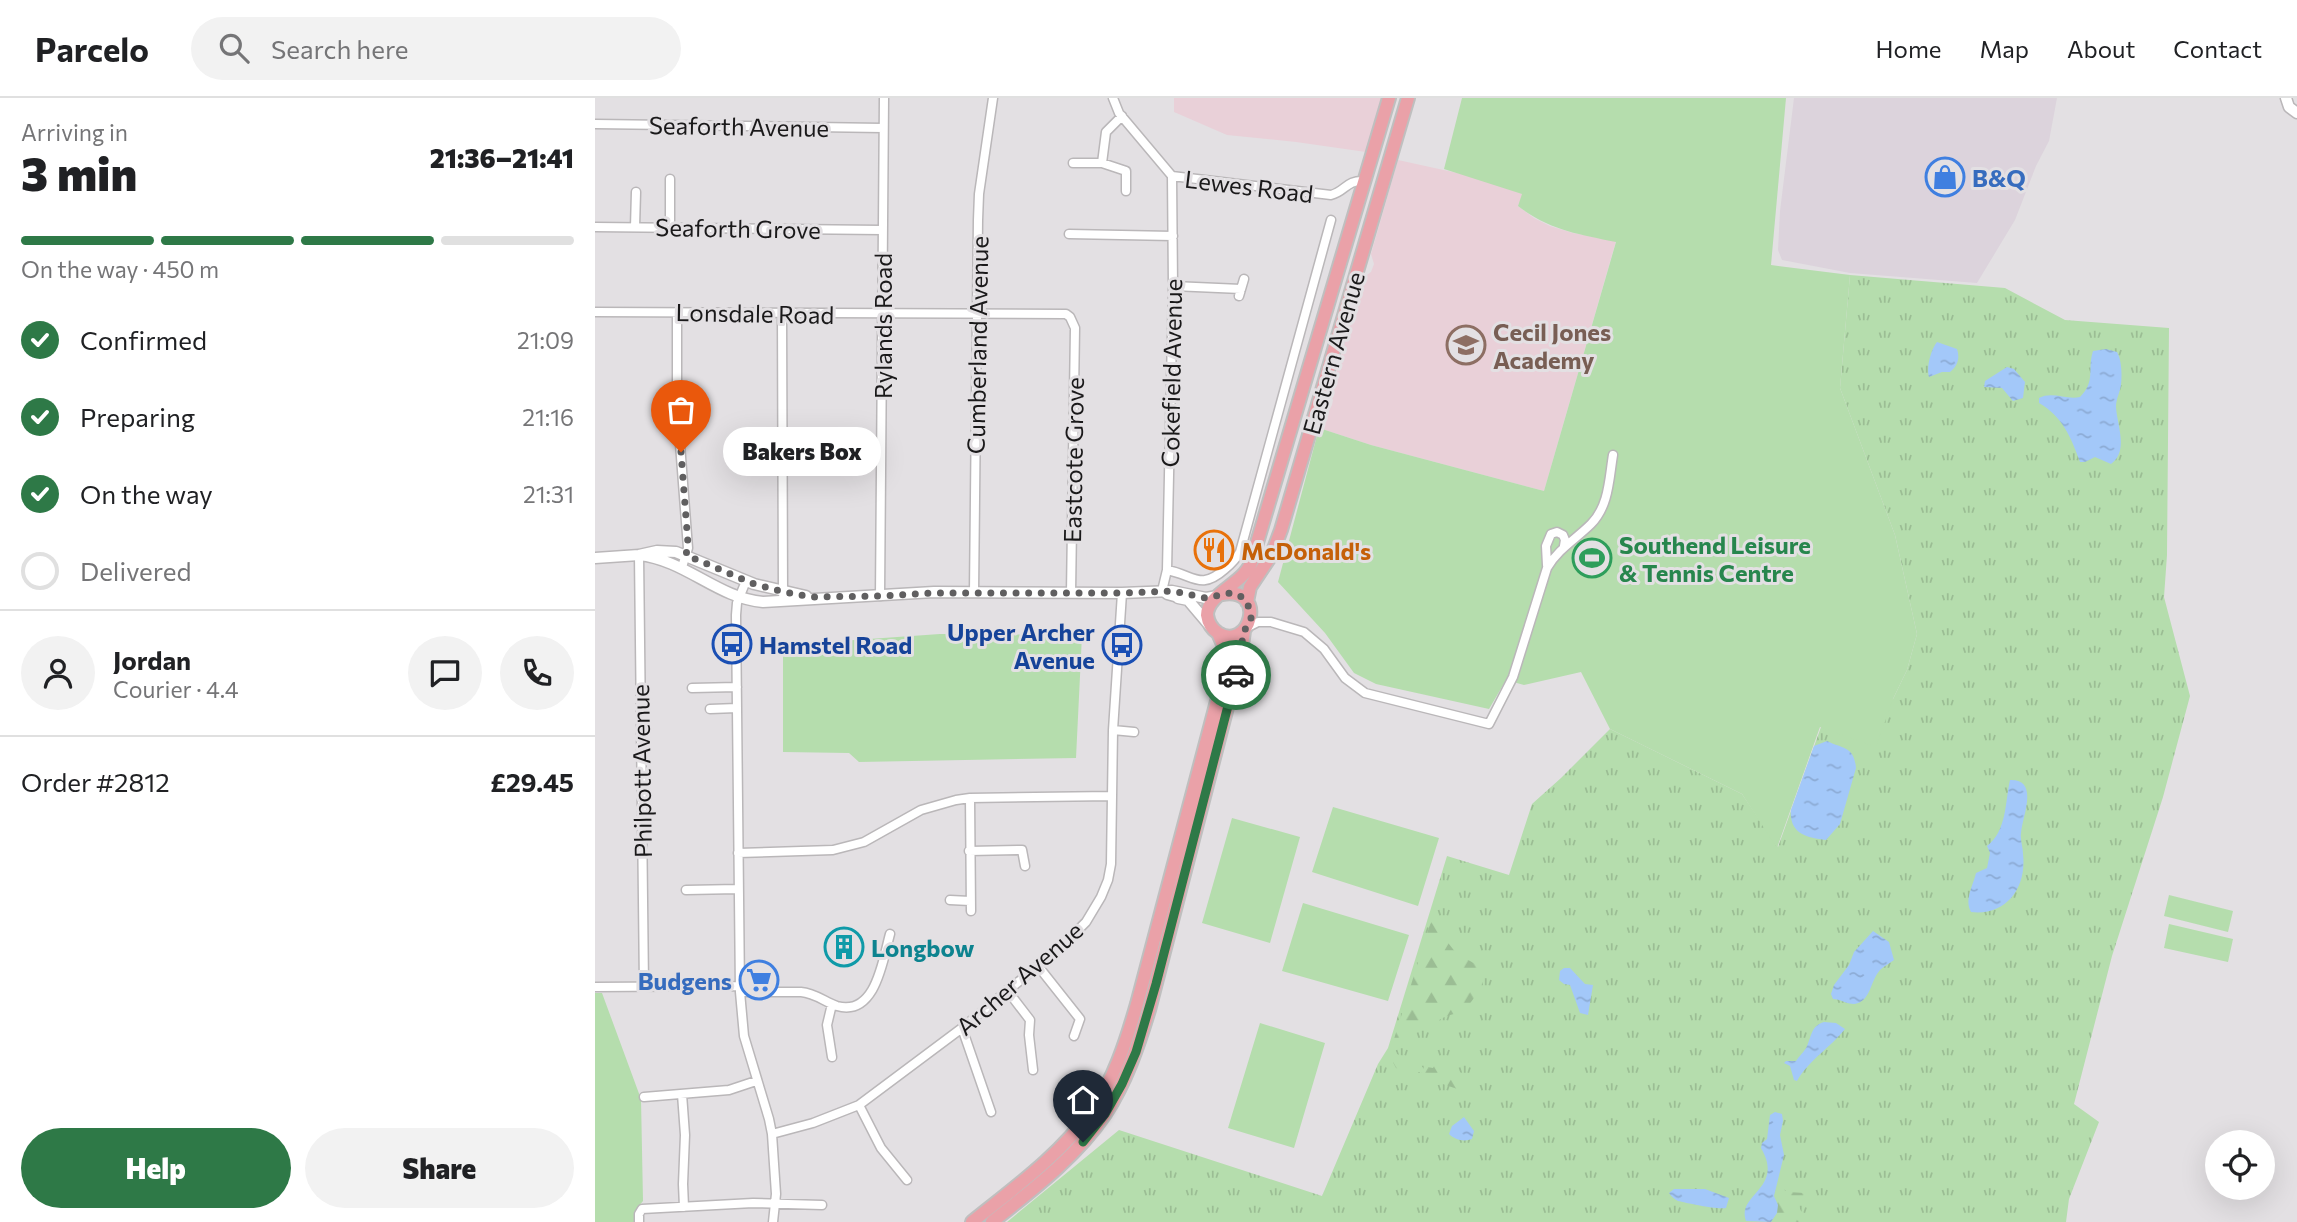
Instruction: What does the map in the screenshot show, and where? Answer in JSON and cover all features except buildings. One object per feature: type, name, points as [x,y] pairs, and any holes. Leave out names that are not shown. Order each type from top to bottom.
[{"type":"main road","name":"Eastern Avenue","points":[[1220,595],[1241,579],[1250,567],[1389,98]]},
{"type":"main road","name":"Eastern Avenue","points":[[992,1222],[1057,1168],[1083,1142],[1105,1114],[1136,1052],[1246,629],[1251,620],[1248,604],[1250,587],[1272,554],[1281,530],[1408,98]]},
{"type":"main road","points":[[972,1222],[1024,1181],[1071,1136],[1101,1096],[1121,1056],[1226,667],[1226,651],[1208,619],[1208,608],[1220,595],[1237,594],[1248,604]]},
{"type":"main road","points":[[1215,630],[1230,636],[1246,629]]},
{"type":"street","name":"Rylands Road","points":[[880,596],[884,98]]},
{"type":"street","name":"Cumberland Avenue","points":[[974,592],[979,194],[993,98]]},
{"type":"street","points":[[1113,98],[1122,116],[1172,176]]},
{"type":"street","points":[[2273,98],[2286,100],[2297,113]]},
{"type":"street","points":[[1102,163],[1106,132],[1122,116]]},
{"type":"street","name":"Seaforth Avenue","points":[[595,124],[883,128]]},
{"type":"street","points":[[1073,163],[1102,163],[1126,172],[1126,191]]},
{"type":"street","name":"Lewes Road","points":[[1172,176],[1331,195],[1349,183],[1364,181]]},
{"type":"street","name":"Cokefield Avenue","points":[[1162,591],[1167,570],[1173,286],[1172,176]]},
{"type":"street","points":[[670,179],[670,227]]},
{"type":"street","points":[[635,227],[636,192]]},
{"type":"street","points":[[1167,570],[1200,581],[1210,581],[1240,552],[1331,220]]},
{"type":"street","name":"Seaforth Grove","points":[[595,227],[882,230]]},
{"type":"street","points":[[1069,234],[1173,236]]},
{"type":"street","points":[[1173,286],[1240,293],[1244,279]]},
{"type":"street","name":"Lonsdale Road","points":[[595,312],[1061,314],[1070,317],[1075,328]]},
{"type":"street","points":[[677,313],[677,405],[688,544],[682,567]]},
{"type":"street","points":[[782,314],[783,597]]},
{"type":"street","name":"Eastcote Grove","points":[[1071,593],[1075,328]]},
{"type":"street","points":[[1547,568],[1563,547],[1590,526],[1600,512],[1608,489],[1613,455]]},
{"type":"street","points":[[1246,629],[1258,622],[1292,627],[1311,637],[1324,649],[1345,678],[1365,693],[1489,724],[1513,677],[1547,568],[1546,546],[1551,534],[1557,532],[1563,535],[1563,547]]},
{"type":"street","points":[[595,558],[665,551],[686,555],[783,597]]},
{"type":"street","points":[[639,555],[682,567],[716,588],[739,598],[974,592],[1162,591],[1206,598],[1220,595]]},
{"type":"street","name":"Philpott Avenue","points":[[639,555],[644,986]]},
{"type":"street","points":[[1167,570],[1179,595],[1188,600],[1215,630]]},
{"type":"street","points":[[746,581],[736,608],[740,989],[744,1036],[772,1135],[775,1203],[773,1222]]},
{"type":"street","points":[[1122,593],[1149,597],[1179,595]]},
{"type":"street","name":"Archer Avenue","points":[[772,1135],[859,1105],[962,1028],[1038,966],[1086,922],[1101,897],[1111,864],[1113,730],[1122,593]]},
{"type":"street","points":[[1248,604],[1271,622]]},
{"type":"street","points":[[692,688],[737,687]]},
{"type":"street","points":[[710,709],[737,708]]},
{"type":"street","points":[[1113,730],[1133,732]]},
{"type":"street","points":[[739,852],[847,848],[883,834],[921,810],[970,798],[1112,796]]},
{"type":"street","points":[[950,900],[970,906],[970,798]]},
{"type":"street","points":[[969,851],[1023,850],[1025,866]]},
{"type":"street","points":[[686,890],[738,889]]},
{"type":"street","points":[[595,987],[644,986],[801,992],[841,1007],[854,1006],[869,996],[876,985],[890,934]]},
{"type":"street","points":[[1038,966],[1080,1019],[1074,1036]]},
{"type":"street","points":[[1007,990],[1030,1020],[1033,1070]]},
{"type":"street","points":[[832,1004],[827,1025],[832,1057]]},
{"type":"street","points":[[962,1028],[991,1111]]},
{"type":"street","points":[[644,1097],[729,1090],[756,1081]]},
{"type":"street","points":[[682,1094],[685,1135],[684,1207]]},
{"type":"street","points":[[859,1105],[877,1143],[907,1180]]},
{"type":"street","points":[[639,1222],[642,1209],[775,1203],[822,1205]]},
{"type":"shaded area","points":[[1174,98],[1381,98],[1366,152],[1227,135],[1174,112]]},
{"type":"shaded area","points":[[1794,98],[2057,98],[2049,141],[2015,220],[1977,283],[1850,273],[1782,260],[1778,250],[1780,211]]},
{"type":"shaded area","name":"Cecil Jones Academy","points":[[1398,160],[1471,176],[1523,194],[1518,206],[1534,218],[1573,233],[1616,241],[1544,491],[1371,445],[1319,428],[1322,418],[1332,405],[1330,394],[1364,277],[1371,272],[1374,264],[1371,254]]},
{"type":"green space","name":"Southend Leisure & Tennis Centre","points":[[1462,98],[1786,98],[1771,265],[1850,275],[1840,388],[1895,535],[1917,634],[1907,670],[1893,699],[1876,747],[1820,727],[1777,848],[1742,794],[1610,729],[1581,672],[1524,685],[1506,680],[1489,709],[1376,684],[1354,673],[1325,633],[1278,582],[1319,428],[1371,445],[1544,491],[1616,242],[1576,233],[1541,221],[1518,206],[1522,194],[1444,169]]},
{"type":"green space","points":[[1850,275],[2005,288],[2065,320],[2169,328],[2167,555],[2164,597],[2190,696],[2163,797],[2112,956],[2074,1104],[2099,1122],[2069,1199],[2066,1222],[1007,1222],[1119,1130],[1322,1196],[1378,1064],[1388,1048],[1447,856],[1509,875],[1532,804],[1610,729],[1742,794],[1778,847],[1821,727],[1893,699],[1907,670],[1917,634],[1895,535],[1840,388]]},
{"type":"green space","points":[[940,634],[1082,635],[1076,758],[859,762],[849,753],[783,752],[783,645]]},
{"type":"green space","points":[[1333,807],[1439,838],[1418,906],[1312,872]]},
{"type":"green space","points":[[1232,818],[1300,837],[1270,943],[1202,923]]},
{"type":"green space","points":[[2169,895],[2233,911],[2228,932],[2164,916]]},
{"type":"green space","points":[[1303,903],[1409,935],[1388,1001],[1282,971]]},
{"type":"green space","points":[[1431,921],[1456,953],[1484,969],[1480,997],[1418,1032],[1401,1034],[1395,1049],[1397,1054],[1411,1063],[1420,1064],[1424,1069],[1433,1068],[1436,1063],[1453,1068],[1471,1084],[1474,1089],[1469,1093],[1431,1080],[1421,1072],[1409,1073],[1396,1068],[1389,1055]]},
{"type":"green space","points":[[2169,924],[2233,939],[2228,962],[2164,948]]},
{"type":"green space","points":[[595,993],[602,993],[641,1099],[643,1201],[634,1212],[635,1222],[595,1222]]},
{"type":"green space","points":[[1260,1023],[1325,1043],[1294,1148],[1228,1128]]},
{"type":"green space","points":[[1776,1188],[1788,1192],[1804,1193],[1797,1202],[1801,1211],[1811,1218],[1812,1222],[1782,1222],[1775,1218],[1772,1201]]},
{"type":"water","points":[[1937,342],[1957,349],[1958,362],[1950,372],[1929,377],[1930,359]]},
{"type":"water","points":[[2106,349],[2117,352],[2121,364],[2121,385],[2116,407],[2121,437],[2120,452],[2111,464],[2095,457],[2080,462],[2065,428],[2054,414],[2039,403],[2039,398],[2049,395],[2080,397],[2090,380],[2093,351]]},
{"type":"water","points":[[2007,367],[2014,369],[2025,382],[2023,398],[2013,401],[2002,388],[1984,387],[1985,381]]},
{"type":"water","points":[[1827,741],[1850,752],[1856,768],[1840,824],[1826,840],[1800,833],[1793,824],[1791,810],[1814,746]]},
{"type":"water","points":[[2010,780],[2019,781],[2027,792],[2021,836],[2021,878],[2018,888],[2004,904],[1983,912],[1971,912],[1968,903],[1970,893],[1976,873],[1987,868],[1990,853],[1987,846],[1994,840],[2002,824]]},
{"type":"water","points":[[1873,931],[1889,942],[1894,960],[1880,970],[1867,995],[1860,1002],[1851,1004],[1833,999],[1831,994],[1834,985],[1849,965],[1854,952]]},
{"type":"water","points":[[1570,968],[1585,984],[1593,985],[1588,1015],[1580,1013],[1570,985],[1559,980],[1560,971]]},
{"type":"water","points":[[1824,1022],[1836,1023],[1845,1029],[1807,1067],[1797,1081],[1794,1080],[1790,1066],[1784,1063],[1796,1061],[1806,1048],[1814,1028]]},
{"type":"water","points":[[1775,1112],[1782,1114],[1780,1135],[1784,1155],[1774,1196],[1778,1205],[1777,1213],[1771,1222],[1746,1221],[1747,1204],[1764,1182],[1767,1173],[1767,1162],[1761,1148],[1767,1139],[1770,1115]]},
{"type":"water","points":[[1464,1117],[1474,1131],[1472,1139],[1469,1140],[1457,1139],[1449,1134],[1452,1126]]},
{"type":"water","points":[[1674,1189],[1705,1189],[1729,1198],[1726,1208],[1702,1206],[1673,1198],[1669,1193]]},
{"type":"way so far","points":[[681,452],[688,544],[686,555],[754,584],[812,597],[1172,591],[1211,598],[1222,594],[1237,594],[1245,599],[1249,606],[1251,620],[1244,631],[1236,675]]},
{"type":"place","name":"B&Q","points":[[1945,177]]},
{"type":"place","name":"Cecil Jones Academy","points":[[1466,345]]},
{"type":"place","name":"Bakers Box","points":[[681,452]]},
{"type":"place","name":"McDonald's","points":[[1214,550]]},
{"type":"place","name":"Southend Leisure & Tennis Centre","points":[[1592,558]]},
{"type":"place","name":"Hamstel Road","points":[[732,644]]},
{"type":"place","name":"Upper Archer Avenue","points":[[1122,645]]},
{"type":"place","name":"Longbow","points":[[844,947]]},
{"type":"place","name":"Budgens","points":[[759,980]]},
{"type":"route","points":[[1083,1142],[1105,1114],[1136,1052],[1236,675]]}]
